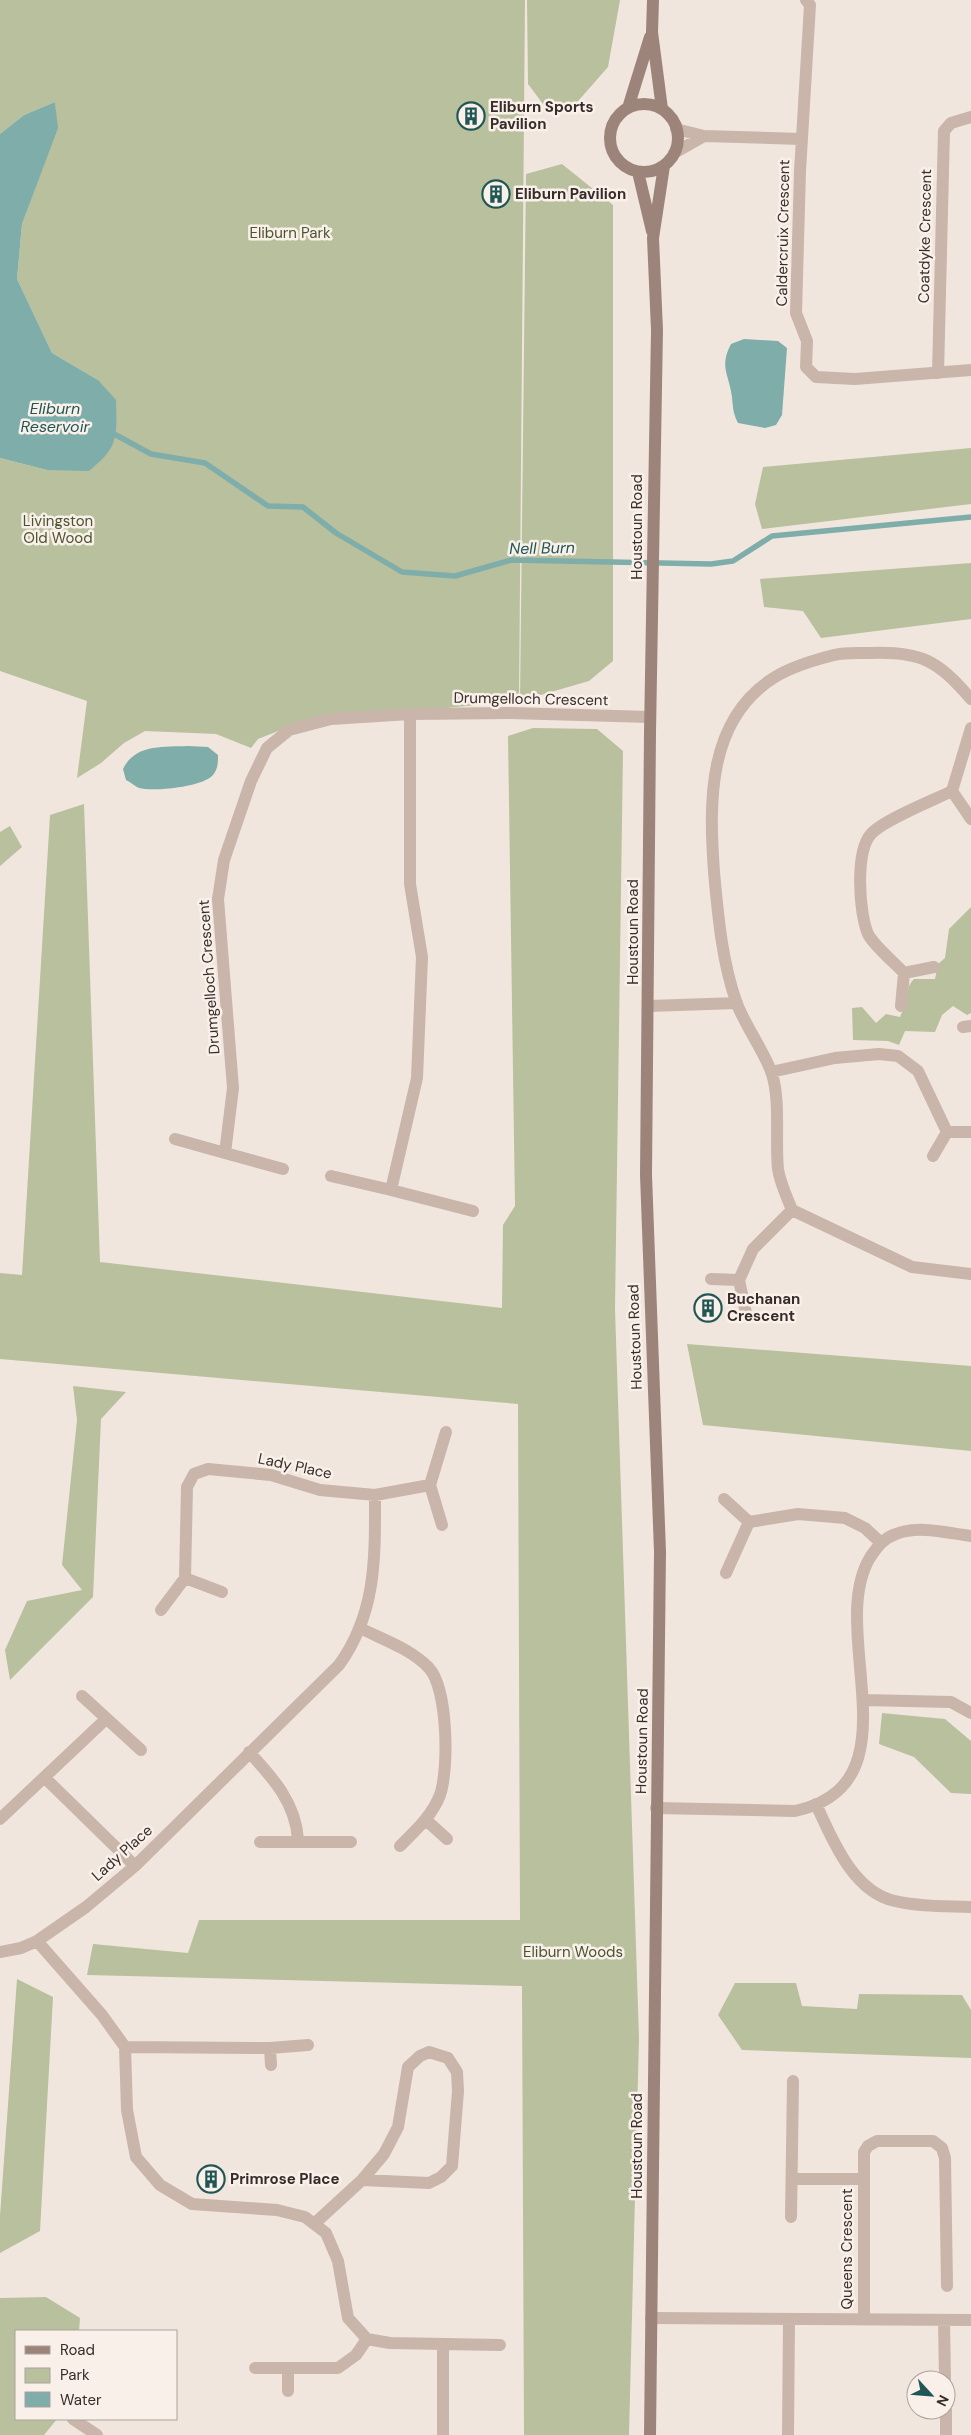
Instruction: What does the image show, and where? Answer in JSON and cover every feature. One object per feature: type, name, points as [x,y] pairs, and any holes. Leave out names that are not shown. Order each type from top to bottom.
[{"type":"street","points":[[653,0],[652,32],[662,109]]},
{"type":"street","name":"Caldercruix Crescent","points":[[806,0],[810,5],[802,139],[796,313],[807,341],[806,367],[816,377],[855,380],[971,370]]},
{"type":"street","points":[[628,108],[652,32]]},
{"type":"street","points":[[664,166],[647,172],[638,172],[620,163],[610,145],[612,124],[628,108],[639,104],[651,105],[662,109],[668,114],[676,129],[678,141],[674,153]]},
{"type":"street","name":"Coatdyke Crescent","points":[[938,373],[944,132],[951,122],[971,117]]},
{"type":"street","name":"Caldercruix Crescent","points":[[676,129],[704,136],[802,139]]},
{"type":"street","points":[[674,153],[704,136]]},
{"type":"street","name":"Houstoun Road","points":[[650,2435],[660,1552],[646,1176],[649,1006],[650,717],[657,330],[654,238],[664,166],[674,153]]},
{"type":"street","name":"Houstoun Road","points":[[638,172],[654,238]]},
{"type":"street","points":[[971,700],[953,678],[920,656],[878,652],[841,654],[807,662],[776,677],[756,692],[737,715],[719,749],[713,795],[712,843],[718,929],[737,1003],[771,1072],[777,1116],[778,1171],[792,1210],[912,1267],[971,1274]]},
{"type":"street","points":[[391,1190],[417,1078],[420,1013],[422,957],[410,884],[410,714]]},
{"type":"street","name":"Drumgelloch Crescent","points":[[224,1153],[234,1088],[218,899],[224,860],[251,781],[267,748],[289,730],[331,719],[410,714],[650,717]]},
{"type":"street","points":[[901,1006],[904,974],[869,936],[861,908],[862,856],[871,834],[888,822],[952,791],[971,728]]},
{"type":"street","points":[[952,791],[971,819]]},
{"type":"street","points":[[904,974],[934,967]]},
{"type":"street","points":[[649,1006],[737,1003]]},
{"type":"street","points":[[771,1072],[835,1058],[879,1054],[898,1056],[918,1071],[946,1132]]},
{"type":"street","points":[[946,1132],[971,1132]]},
{"type":"street","points":[[933,1156],[946,1132]]},
{"type":"street","points":[[175,1139],[283,1169]]},
{"type":"street","points":[[332,1176],[473,1211]]},
{"type":"street","points":[[746,1313],[739,1280],[754,1249],[792,1210]]},
{"type":"street","points":[[710,1279],[739,1280]]},
{"type":"street","points":[[442,1525],[430,1485],[446,1432]]},
{"type":"street","name":"Lady Place","points":[[185,1578],[187,1487],[194,1474],[208,1469],[272,1475],[320,1490],[375,1495],[430,1485]]},
{"type":"street","name":"Lady Place","points":[[0,1952],[20,1948],[37,1941],[86,1907],[135,1866],[339,1664],[353,1645],[360,1628],[375,1562],[375,1495]]},
{"type":"street","points":[[724,1499],[749,1522]]},
{"type":"street","points":[[749,1522],[798,1514],[844,1518],[865,1528],[880,1542]]},
{"type":"street","points":[[726,1574],[749,1522]]},
{"type":"street","points":[[656,1808],[794,1810],[816,1804],[836,1792],[851,1772],[861,1748],[862,1700],[857,1595],[865,1565],[880,1542],[896,1534],[915,1530],[971,1536]]},
{"type":"street","points":[[161,1610],[185,1578],[222,1592]]},
{"type":"street","points":[[360,1628],[414,1654],[431,1670],[441,1690],[444,1714],[445,1761],[440,1795],[426,1820],[400,1846]]},
{"type":"street","points":[[82,1696],[140,1750]]},
{"type":"street","points":[[862,1700],[951,1702],[971,1714]]},
{"type":"street","points":[[0,1819],[106,1719]]},
{"type":"street","points":[[248,1752],[274,1779],[285,1796],[295,1819],[298,1840]]},
{"type":"street","points":[[45,1778],[135,1866]]},
{"type":"street","points":[[816,1804],[835,1845],[871,1892],[894,1901],[971,1907]]},
{"type":"street","points":[[426,1820],[447,1839]]},
{"type":"street","points":[[260,1842],[298,1840],[351,1842]]},
{"type":"street","points":[[37,1941],[102,2015],[125,2048],[127,2110],[136,2157],[160,2185],[192,2204],[277,2210],[305,2217],[326,2233],[338,2261],[348,2318],[367,2338],[390,2343],[443,2346],[500,2345]]},
{"type":"street","points":[[125,2048],[270,2048],[308,2045]]},
{"type":"street","points":[[270,2048],[271,2065]]},
{"type":"street","points":[[314,2224],[362,2180],[384,2154],[398,2127],[408,2067],[420,2056],[429,2052],[448,2058],[457,2072],[458,2090],[452,2166],[441,2177],[429,2183],[362,2180]]},
{"type":"street","points":[[791,2217],[793,2081]]},
{"type":"street","name":"Queens Crescent","points":[[864,2319],[864,2152],[868,2146],[877,2141],[933,2141],[942,2148],[945,2158],[946,2286]]},
{"type":"street","name":"Queens Crescent","points":[[792,2179],[863,2179]]},
{"type":"street","name":"Queens Crescent","points":[[651,2318],[971,2320]]},
{"type":"street","points":[[788,2435],[789,2319]]},
{"type":"street","points":[[944,2320],[945,2370]]},
{"type":"street","points":[[254,2368],[338,2368],[356,2355],[367,2338]]},
{"type":"street","points":[[443,2346],[443,2435]]},
{"type":"street","points":[[288,2368],[288,2391]]},
{"type":"street","points":[[74,2420],[97,2435]]},
{"type":"street","points":[[946,2420],[946,2435]]},
{"type":"green space","name":"Eliburn Park","points":[[0,0],[525,0],[519,701],[301,722],[258,739],[251,748],[216,734],[145,731],[124,743],[101,763],[77,778],[87,701],[0,671],[0,458],[47,470],[98,380],[52,353],[17,279],[22,224],[57,127],[55,102],[24,115],[0,134]]},
{"type":"green space","points":[[527,0],[620,0],[608,67],[572,108],[549,112],[528,84]]},
{"type":"green space","points":[[562,164],[613,205],[613,661],[589,681],[520,701],[526,174]]},
{"type":"green space","points":[[971,448],[971,504],[762,529],[755,504],[763,467]]},
{"type":"green space","points":[[971,563],[971,619],[821,638],[803,611],[764,607],[760,579]]},
{"type":"green space","name":"Eliburn Woods","points":[[533,728],[597,729],[623,751],[615,1309],[639,2038],[629,2435],[524,2435],[522,1986],[87,1975],[93,1944],[188,1953],[199,1920],[520,1920],[518,1404],[0,1359],[0,1273],[22,1275],[50,815],[84,804],[100,1262],[502,1308],[503,1225],[515,1206],[508,736]]},
{"type":"green space","points":[[10,826],[22,847],[0,866],[0,832]]},
{"type":"green space","points":[[971,907],[971,1013],[967,1015],[953,1006],[942,1015],[935,1032],[905,1031],[899,1045],[888,1041],[853,1040],[852,1008],[862,1007],[876,1023],[886,1014],[900,1017],[911,983],[914,979],[935,979],[938,964],[945,958],[949,929]]},
{"type":"green space","points":[[687,1344],[971,1366],[971,1451],[703,1425]]},
{"type":"green space","points":[[73,1386],[126,1392],[101,1419],[93,1597],[10,1680],[5,1650],[27,1601],[82,1590],[62,1565],[77,1420]]},
{"type":"green space","points":[[882,1713],[945,1719],[971,1741],[971,1794],[951,1793],[914,1757],[879,1744]]},
{"type":"green space","points":[[17,1979],[53,1997],[40,2231],[0,2253],[0,2216]]},
{"type":"green space","points":[[735,1983],[796,1983],[802,2006],[857,2009],[859,1994],[962,1995],[971,2010],[971,2058],[742,2050],[718,2015]]},
{"type":"green space","points":[[46,2297],[80,2318],[79,2330],[15,2330],[15,2420],[56,2420],[44,2435],[0,2435],[0,2298]]},
{"type":"water","name":"Eliburn Reservoir","points":[[55,102],[58,128],[22,224],[17,279],[52,353],[98,380],[116,400],[116,432],[111,448],[99,463],[89,471],[47,470],[0,458],[0,134],[24,115]]},
{"type":"water","points":[[744,339],[778,341],[787,348],[782,415],[776,425],[765,428],[738,423],[735,416],[725,365],[727,352],[731,344]]},
{"type":"water","points":[[160,747],[208,747],[218,755],[218,764],[215,771],[206,780],[177,788],[146,789],[139,788],[126,780],[123,769],[128,761],[142,751]]},
{"type":"waterway","name":"Nell Burn","points":[[116,435],[151,454],[205,463],[268,506],[303,507],[336,533],[402,572],[455,576],[511,560],[711,564],[733,561],[772,536],[971,517]]},
{"type":"place","name":"Eliburn Sports Pavilion","points":[[471,116]]},
{"type":"place","name":"Eliburn Pavilion","points":[[496,194]]},
{"type":"place","name":"Buchanan Crescent","points":[[708,1308]]},
{"type":"place","name":"Primrose Place","points":[[211,2179]]},
{"type":"park label","name":"Livingston Old Wood","points":[[58,530]]}]
